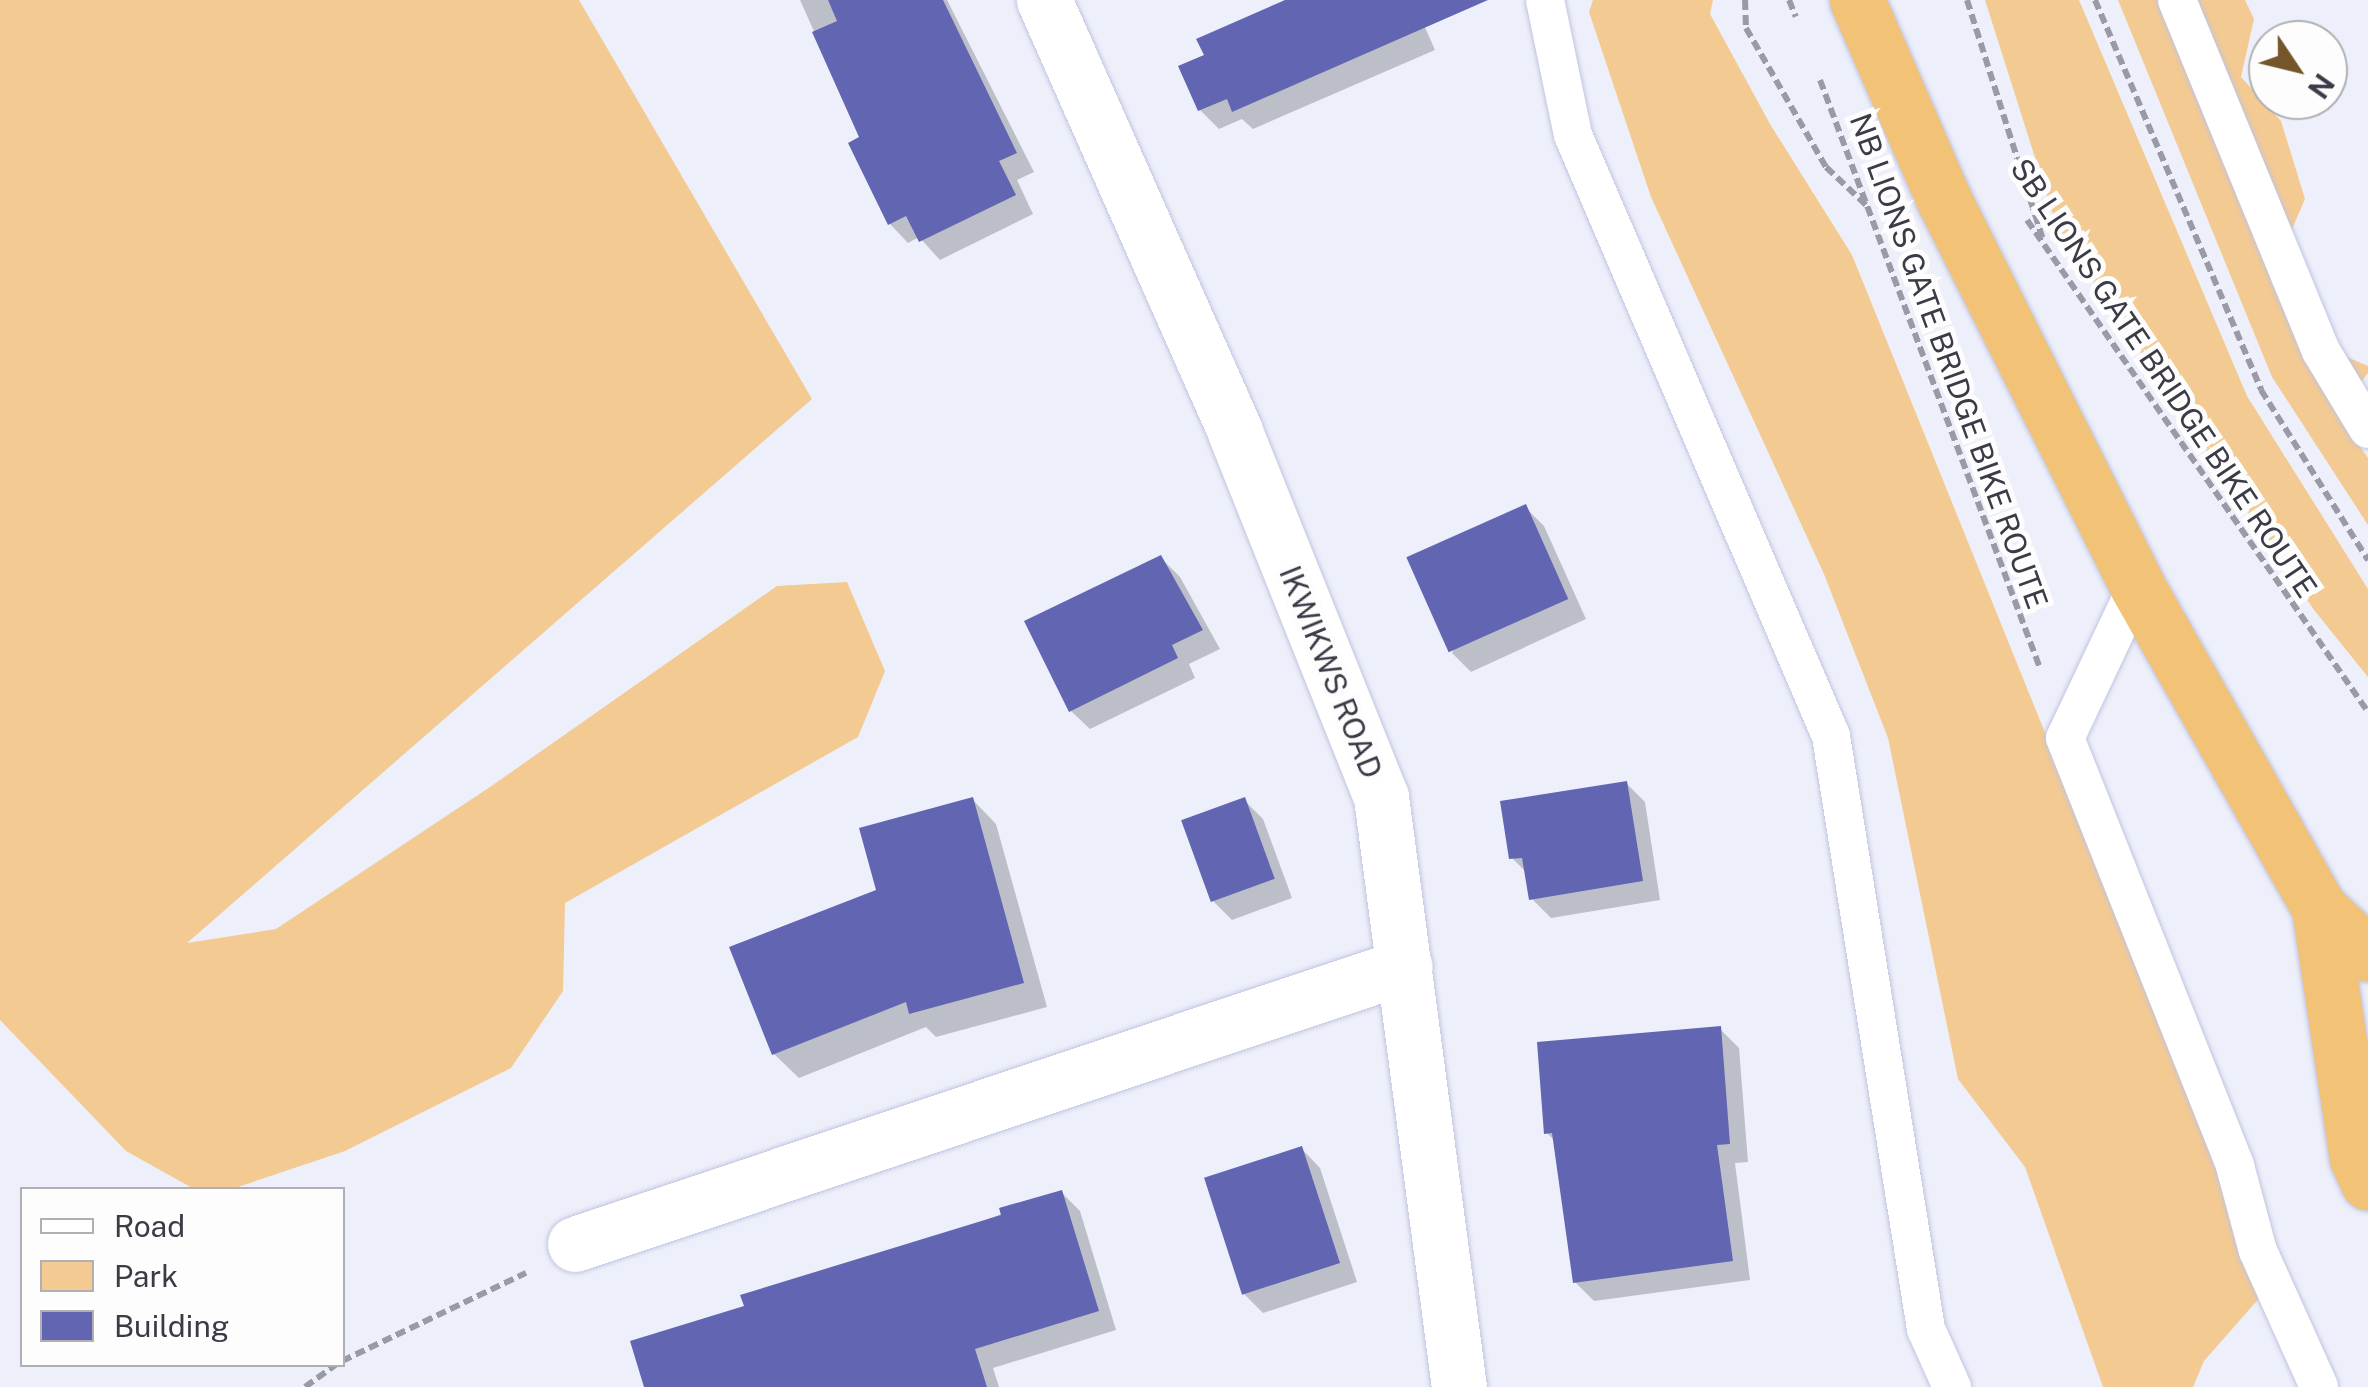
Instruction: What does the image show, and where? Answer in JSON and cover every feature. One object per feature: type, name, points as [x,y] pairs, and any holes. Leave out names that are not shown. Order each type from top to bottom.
[{"type":"highway","points":[[1857,0],[1944,198],[2137,586],[2319,908],[2368,954]]},
{"type":"highway","points":[[2319,908],[2357,1158],[2368,1183]]},
{"type":"street","name":"IKWIKWS ROAD","points":[[1049,1],[1235,432],[1381,797],[1459,1387]]},
{"type":"street","points":[[575,1244],[1404,966]]},
{"type":"lane","points":[[1545,0],[1573,135],[1832,736],[1926,1330],[1952,1387]]},
{"type":"lane","points":[[2178,0],[2322,352],[2368,429]]},
{"type":"lane","points":[[2137,586],[2065,738],[2235,1166],[2258,1250],[2319,1387]]},
{"type":"path","points":[[1746,0],[1746,28],[1826,167],[1870,210]]},
{"type":"path","points":[[1789,0],[1801,30]]},
{"type":"path","points":[[1966,0],[2044,246]]},
{"type":"path","points":[[2095,0],[2260,390],[2368,560]]},
{"type":"path","name":"NB LIONS GATE BRIDGE BIKE ROUTE","points":[[1814,66],[2065,738]]},
{"type":"path","name":"SB LIONS GATE BRIDGE BIKE ROUTE","points":[[2016,205],[2368,712]]},
{"type":"path","points":[[345,1361],[494,1292],[575,1244]]},
{"type":"path","points":[[305,1387],[334,1367]]},
{"type":"green space","points":[[0,0],[579,0],[812,399],[187,943],[276,929],[490,787],[777,586],[847,582],[885,671],[858,737],[565,903],[563,991],[511,1068],[345,1151],[238,1187],[190,1187],[126,1151],[0,1020]]},
{"type":"green space","points":[[1593,0],[1713,0],[1710,14],[1770,124],[1852,255],[2269,1287],[2204,1361],[2193,1387],[2103,1387],[2025,1167],[1958,1079],[1888,738],[1824,574],[1651,197],[1589,12]]},
{"type":"green space","points":[[1985,0],[2079,0],[2247,396],[2368,589],[2368,677],[2314,610],[2058,230]]},
{"type":"green space","points":[[2118,0],[2245,0],[2254,19],[2248,20],[2248,46],[2241,77],[2248,85],[2248,120],[2281,121],[2305,199],[2270,280],[2302,338],[2368,366],[2368,373],[2336,413],[2368,458],[2368,525],[2272,377]]},
{"type":"building","points":[[828,0],[943,0],[1017,153],[999,161],[1016,195],[919,242],[906,216],[888,225],[848,143],[859,137],[812,32],[837,21]]},
{"type":"building","points":[[1285,0],[1488,0],[1232,112],[1227,99],[1198,111],[1178,66],[1204,55],[1196,39]]},
{"type":"building","points":[[1526,504],[1568,599],[1449,652],[1406,557]]},
{"type":"building","points":[[1161,555],[1203,630],[1172,645],[1178,658],[1069,712],[1024,621]]},
{"type":"building","points":[[1627,781],[1643,881],[1529,900],[1522,858],[1509,859],[1500,801]]},
{"type":"building","points":[[973,797],[1024,983],[909,1014],[906,1002],[772,1055],[729,947],[876,890],[859,828]]},
{"type":"building","points":[[1245,797],[1275,879],[1211,902],[1181,820]]},
{"type":"building","points":[[1721,1026],[1730,1144],[1717,1145],[1733,1261],[1573,1283],[1552,1133],[1544,1134],[1537,1042]]},
{"type":"building","points":[[1302,1146],[1340,1263],[1242,1295],[1204,1178]]},
{"type":"building","points":[[1062,1190],[1099,1311],[975,1349],[987,1387],[644,1387],[630,1341],[744,1306],[740,1295],[1001,1215],[999,1208]]}]
